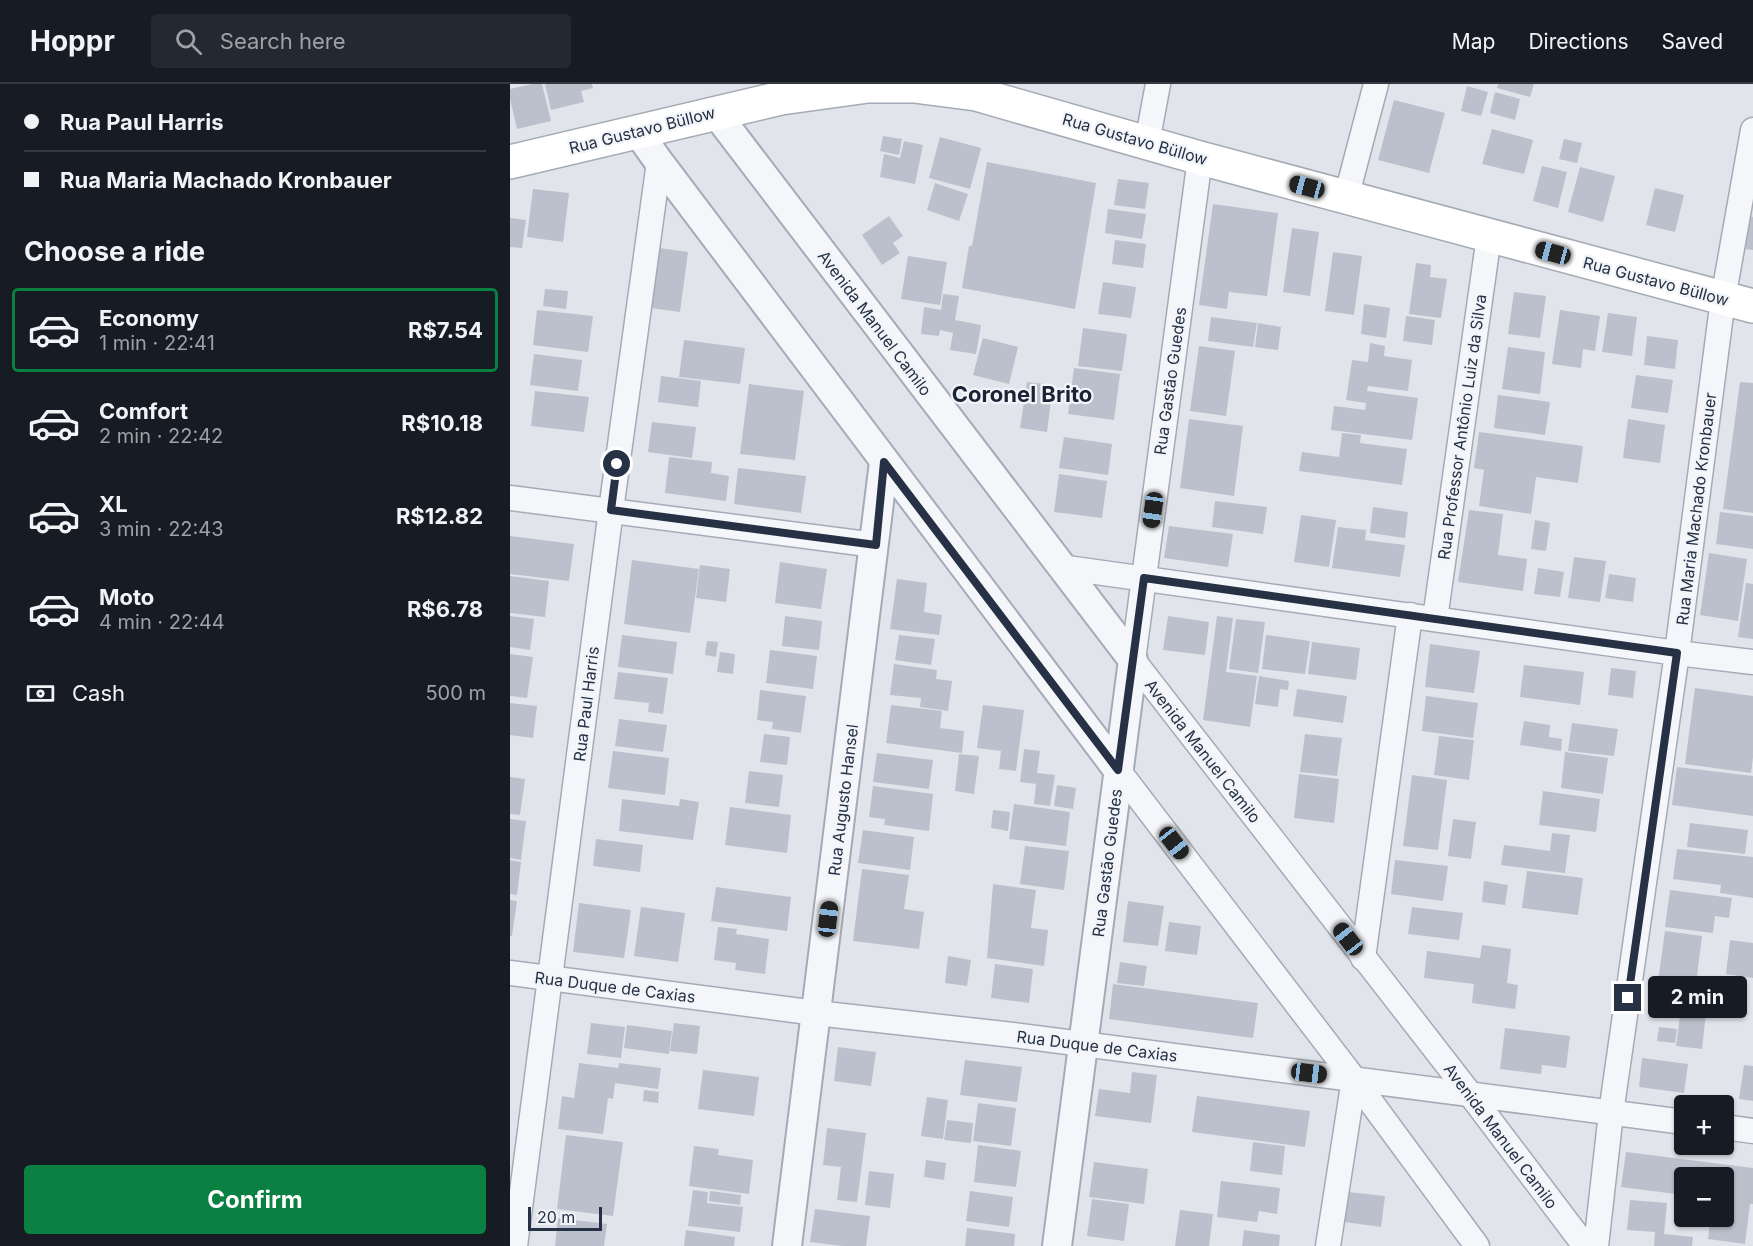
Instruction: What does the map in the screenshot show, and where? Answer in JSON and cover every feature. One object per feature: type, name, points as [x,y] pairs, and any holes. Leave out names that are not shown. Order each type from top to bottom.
[{"type":"main road","name":"Rua Gustavo Büllow","points":[[510,162],[781,98],[868,85],[914,86],[976,94],[1346,198],[1738,302]]},
{"type":"street","points":[[1147,143],[1158,84]]},
{"type":"street","points":[[1346,198],[1376,84]]},
{"type":"street","name":"Avenida Manuel Camilo","points":[[715,112],[1060,567],[1470,1094],[1585,1246]]},
{"type":"street","name":"Rua Maria Machado Kronbauer","points":[[1596,1246],[1611,1113],[1677,653],[1738,302],[1753,130]]},
{"type":"street","points":[[637,131],[884,462],[1354,1079],[1477,1246]]},
{"type":"street","name":"Rua Gastão Guedes","points":[[1057,1246],[1200,158]]},
{"type":"street","name":"Rua Paul Harris","points":[[515,1246],[659,162]]},
{"type":"street","name":"Rua Professor Antônio Luiz da Silva","points":[[1435,619],[1489,236]]},
{"type":"street","name":"Rua Augusto Hansel","points":[[787,1246],[876,545],[884,462]]},
{"type":"street","points":[[510,498],[876,545]]},
{"type":"street","points":[[1060,567],[1753,662]]},
{"type":"street","points":[[1363,958],[1410,615]]},
{"type":"street","name":"Rua Duque de Caxias","points":[[510,973],[1674,1121]]},
{"type":"street","points":[[1328,1246],[1354,1079]]},
{"type":"street","points":[[1734,1128],[1753,1131]]},
{"type":"building","points":[[542,84],[551,121],[517,129],[510,89]]},
{"type":"building","points":[[545,84],[592,84],[593,88],[581,91],[584,102],[551,110]]},
{"type":"building","points":[[1498,84],[1534,84],[1530,97],[1497,88]]},
{"type":"building","points":[[1467,86],[1488,92],[1481,116],[1461,111]]},
{"type":"building","points":[[1495,92],[1520,99],[1515,120],[1490,113]]},
{"type":"building","points":[[1394,100],[1445,113],[1429,173],[1378,160]]},
{"type":"building","points":[[1492,129],[1533,140],[1524,174],[1482,164]]},
{"type":"building","points":[[883,136],[902,139],[899,155],[880,151]]},
{"type":"building","points":[[940,137],[981,148],[970,189],[929,178]]},
{"type":"building","points":[[1564,139],[1582,143],[1577,163],[1559,159]]},
{"type":"building","points":[[904,141],[923,145],[915,184],[880,177],[884,154],[900,158]]},
{"type":"building","points":[[987,162],[1096,183],[1075,309],[962,288]]},
{"type":"building","points":[[1542,166],[1567,172],[1558,208],[1533,201]]},
{"type":"building","points":[[1580,167],[1615,176],[1603,222],[1568,212]]},
{"type":"building","points":[[1118,179],[1149,183],[1145,209],[1114,205]]},
{"type":"building","points":[[935,183],[968,194],[959,221],[927,210]]},
{"type":"building","points":[[1655,188],[1684,195],[1675,232],[1646,225]]},
{"type":"building","points":[[533,189],[569,193],[563,242],[527,237]]},
{"type":"building","points":[[1213,204],[1278,213],[1267,296],[1229,292],[1227,309],[1199,305]]},
{"type":"building","points":[[1108,209],[1146,214],[1142,239],[1105,233]]},
{"type":"building","points":[[889,216],[903,236],[893,243],[900,253],[882,265],[862,235]]},
{"type":"building","points":[[1750,216],[1753,217],[1753,250],[1745,249]]},
{"type":"building","points":[[510,218],[526,220],[522,248],[510,247]]},
{"type":"building","points":[[1292,228],[1319,232],[1310,296],[1283,292]]},
{"type":"building","points":[[1115,240],[1146,244],[1143,268],[1112,264]]},
{"type":"building","points":[[659,248],[688,252],[680,312],[651,308]]},
{"type":"building","points":[[1333,252],[1362,256],[1354,315],[1325,311]]},
{"type":"building","points":[[908,256],[947,262],[940,305],[901,299]]},
{"type":"building","points":[[1416,263],[1431,265],[1430,277],[1447,279],[1441,318],[1409,314]]},
{"type":"building","points":[[1103,282],[1136,287],[1131,318],[1098,314]]},
{"type":"building","points":[[545,289],[568,291],[566,309],[543,306]]},
{"type":"building","points":[[1514,292],[1546,296],[1540,338],[1508,334]]},
{"type":"building","points":[[943,294],[959,296],[955,320],[981,325],[976,354],[950,350],[953,333],[940,330],[939,336],[921,334],[924,307],[941,310]]},
{"type":"building","points":[[1364,304],[1390,308],[1386,338],[1361,334]]},
{"type":"building","points":[[537,310],[593,316],[588,352],[533,345]]},
{"type":"building","points":[[1560,310],[1600,316],[1595,351],[1583,349],[1581,368],[1552,364]]},
{"type":"building","points":[[1608,313],[1637,317],[1632,356],[1602,352]]},
{"type":"building","points":[[1406,316],[1435,320],[1432,345],[1403,341]]},
{"type":"building","points":[[1211,317],[1257,323],[1253,347],[1208,341]]},
{"type":"building","points":[[1258,323],[1281,327],[1278,350],[1255,347]]},
{"type":"building","points":[[1083,328],[1127,334],[1122,371],[1078,366]]},
{"type":"building","points":[[1647,336],[1678,340],[1675,369],[1644,365]]},
{"type":"building","points":[[983,338],[1018,347],[1009,384],[973,375]]},
{"type":"building","points":[[684,340],[745,348],[740,384],[679,377]]},
{"type":"building","points":[[1370,343],[1385,346],[1384,356],[1412,360],[1408,391],[1368,386],[1367,391],[1418,398],[1412,440],[1331,430],[1334,406],[1365,410],[1366,403],[1346,400],[1352,360],[1368,362]]},
{"type":"building","points":[[1199,346],[1235,351],[1226,416],[1190,411]]},
{"type":"building","points":[[1508,347],[1545,352],[1540,394],[1502,389]]},
{"type":"building","points":[[534,354],[582,360],[578,391],[530,385]]},
{"type":"building","points":[[1074,368],[1120,374],[1114,420],[1068,414]]},
{"type":"building","points":[[1636,375],[1673,380],[1668,413],[1631,408]]},
{"type":"building","points":[[661,376],[701,381],[698,407],[658,402]]},
{"type":"building","points":[[1027,382],[1053,385],[1047,432],[1020,428]]},
{"type":"building","points":[[1740,382],[1753,383],[1753,513],[1723,509]]},
{"type":"building","points":[[749,384],[804,391],[795,460],[740,454]]},
{"type":"building","points":[[535,391],[589,397],[584,432],[531,426]]},
{"type":"building","points":[[1498,395],[1550,402],[1545,435],[1494,428]]},
{"type":"building","points":[[1189,419],[1243,426],[1234,496],[1180,488]]},
{"type":"building","points":[[1628,419],[1665,425],[1660,463],[1623,458]]},
{"type":"building","points":[[652,422],[696,427],[692,458],[648,452]]},
{"type":"building","points":[[1479,432],[1583,446],[1578,483],[1536,477],[1531,514],[1479,506],[1484,470],[1474,468]]},
{"type":"building","points":[[1342,433],[1361,435],[1360,443],[1407,449],[1402,485],[1299,471],[1302,452],[1339,457]]},
{"type":"building","points":[[1064,437],[1112,444],[1108,475],[1059,468]]},
{"type":"building","points":[[669,457],[712,462],[711,473],[729,476],[726,501],[665,493]]},
{"type":"building","points":[[738,468],[806,476],[801,513],[734,504]]},
{"type":"building","points":[[1059,474],[1107,481],[1102,518],[1054,512]]},
{"type":"building","points":[[1215,501],[1267,507],[1263,534],[1212,527]]},
{"type":"building","points":[[1373,507],[1408,512],[1405,538],[1370,533]]},
{"type":"building","points":[[1469,510],[1503,514],[1498,555],[1527,559],[1523,591],[1458,582]]},
{"type":"building","points":[[1720,512],[1753,516],[1753,549],[1716,544]]},
{"type":"building","points":[[1301,515],[1336,520],[1329,567],[1294,562]]},
{"type":"building","points":[[1535,520],[1550,523],[1546,551],[1531,549]]},
{"type":"building","points":[[1169,526],[1233,534],[1228,567],[1164,558]]},
{"type":"building","points":[[1338,527],[1366,530],[1365,540],[1405,545],[1400,577],[1332,568]]},
{"type":"building","points":[[510,536],[574,544],[569,581],[510,574]]},
{"type":"building","points":[[1709,553],[1747,559],[1738,621],[1700,615]]},
{"type":"building","points":[[1574,557],[1606,561],[1600,602],[1568,598]]},
{"type":"building","points":[[632,560],[699,569],[690,633],[624,624]]},
{"type":"building","points":[[780,562],[827,569],[821,609],[775,603]]},
{"type":"building","points":[[700,565],[730,569],[726,602],[696,598]]},
{"type":"building","points":[[1538,568],[1564,572],[1560,597],[1534,594]]},
{"type":"building","points":[[1609,574],[1636,578],[1633,602],[1605,598]]},
{"type":"building","points":[[510,576],[549,581],[545,617],[510,613]]},
{"type":"building","points":[[897,579],[927,583],[924,612],[942,615],[939,635],[890,629]]},
{"type":"building","points":[[1746,583],[1753,584],[1753,639],[1738,637]]},
{"type":"building","points":[[510,616],[534,619],[530,650],[510,647]]},
{"type":"building","points":[[785,616],[822,621],[819,650],[782,646]]},
{"type":"building","points":[[1168,616],[1209,622],[1205,655],[1163,650]]},
{"type":"building","points":[[1217,616],[1233,618],[1226,672],[1257,676],[1250,727],[1203,720]]},
{"type":"building","points":[[1236,619],[1265,622],[1258,673],[1229,669]]},
{"type":"building","points":[[622,635],[677,642],[673,674],[618,667]]},
{"type":"building","points":[[899,635],[935,639],[931,665],[895,660]]},
{"type":"building","points":[[1266,635],[1310,641],[1305,674],[1262,669]]},
{"type":"building","points":[[707,641],[718,642],[716,657],[705,655]]},
{"type":"building","points":[[1312,642],[1360,648],[1356,680],[1308,674]]},
{"type":"building","points":[[1430,644],[1480,651],[1474,693],[1425,687]]},
{"type":"building","points":[[770,650],[817,656],[813,689],[766,683]]},
{"type":"building","points":[[720,652],[735,654],[733,674],[717,672]]},
{"type":"building","points":[[510,654],[533,657],[527,698],[510,696]]},
{"type":"building","points":[[894,664],[937,670],[936,679],[952,681],[948,711],[920,707],[921,698],[890,695]]},
{"type":"building","points":[[1524,665],[1584,672],[1580,705],[1520,697]]},
{"type":"building","points":[[1611,668],[1636,671],[1633,698],[1608,695]]},
{"type":"building","points":[[618,672],[668,678],[663,714],[648,712],[649,703],[614,699]]},
{"type":"building","points":[[1259,676],[1289,681],[1288,690],[1280,689],[1278,707],[1255,704]]},
{"type":"building","points":[[1695,688],[1753,696],[1751,773],[1685,764]]},
{"type":"building","points":[[1297,689],[1347,696],[1343,723],[1293,716]]},
{"type":"building","points":[[760,690],[806,696],[801,733],[772,729],[773,722],[757,720]]},
{"type":"building","points":[[1426,696],[1478,703],[1473,738],[1422,731]]},
{"type":"building","points":[[510,703],[537,706],[533,738],[510,735]]},
{"type":"building","points":[[891,705],[942,711],[940,728],[964,731],[962,753],[886,743]]},
{"type":"building","points":[[983,705],[1024,710],[1016,771],[999,769],[1001,751],[977,748]]},
{"type":"building","points":[[619,719],[667,725],[663,752],[615,746]]},
{"type":"building","points":[[1524,721],[1550,725],[1549,737],[1562,739],[1561,751],[1520,745]]},
{"type":"building","points":[[1572,723],[1618,729],[1614,756],[1568,751]]},
{"type":"building","points":[[764,734],[790,737],[787,765],[760,762]]},
{"type":"building","points":[[1305,734],[1342,738],[1337,776],[1300,772]]},
{"type":"building","points":[[1439,736],[1474,740],[1469,780],[1434,775]]},
{"type":"building","points":[[1024,749],[1040,751],[1037,773],[1055,775],[1050,806],[1034,804],[1036,784],[1020,782]]},
{"type":"building","points":[[613,751],[669,758],[665,795],[608,788]]},
{"type":"building","points":[[1565,752],[1608,758],[1603,794],[1561,788]]},
{"type":"building","points":[[877,753],[933,760],[929,789],[873,782]]},
{"type":"building","points":[[959,754],[979,756],[974,794],[955,791]]},
{"type":"building","points":[[1677,767],[1753,776],[1753,816],[1672,805]]},
{"type":"building","points":[[749,771],[783,775],[779,807],[745,803]]},
{"type":"building","points":[[1299,774],[1339,779],[1334,823],[1294,818]]},
{"type":"building","points":[[1412,775],[1447,780],[1438,850],[1403,846]]},
{"type":"building","points":[[510,777],[525,779],[520,815],[510,814]]},
{"type":"building","points":[[1057,785],[1076,788],[1073,809],[1054,806]]},
{"type":"building","points":[[873,786],[933,794],[929,831],[884,825],[885,819],[869,817]]},
{"type":"building","points":[[1543,791],[1600,799],[1596,832],[1539,825]]},
{"type":"building","points":[[622,799],[679,806],[680,799],[699,802],[693,840],[619,831]]},
{"type":"building","points":[[1014,804],[1070,812],[1066,846],[1009,839]]},
{"type":"building","points":[[730,807],[791,815],[787,853],[725,845]]},
{"type":"building","points":[[993,810],[1010,812],[1008,831],[991,828]]},
{"type":"building","points":[[510,819],[526,821],[521,860],[510,858]]},
{"type":"building","points":[[1453,819],[1476,822],[1471,859],[1448,856]]},
{"type":"building","points":[[1690,823],[1748,830],[1745,854],[1687,847]]},
{"type":"building","points":[[863,830],[914,837],[910,870],[858,863]]},
{"type":"building","points":[[1552,833],[1570,835],[1565,873],[1501,865],[1504,845],[1550,851]]},
{"type":"building","points":[[596,839],[643,845],[640,872],[593,866]]},
{"type":"building","points":[[1025,846],[1069,851],[1064,890],[1020,884]]},
{"type":"building","points":[[1677,849],[1753,857],[1753,898],[1720,893],[1721,885],[1673,879]]},
{"type":"building","points":[[510,860],[521,862],[517,895],[510,894]]},
{"type":"building","points":[[1395,860],[1448,866],[1443,901],[1391,894]]},
{"type":"building","points":[[862,869],[909,875],[904,909],[924,912],[919,949],[853,941]]},
{"type":"building","points":[[1527,871],[1583,878],[1578,915],[1522,908]]},
{"type":"building","points":[[1484,881],[1508,885],[1505,905],[1482,902]]},
{"type":"building","points":[[993,884],[1036,890],[1031,928],[1048,930],[1044,966],[987,958]]},
{"type":"building","points":[[716,887],[791,897],[787,931],[711,921]]},
{"type":"building","points":[[1670,890],[1732,898],[1729,918],[1715,916],[1713,933],[1665,927]]},
{"type":"building","points":[[510,900],[517,901],[512,936],[510,936]]},
{"type":"building","points":[[1128,901],[1164,906],[1158,946],[1123,942]]},
{"type":"building","points":[[579,903],[631,910],[624,958],[573,952]]},
{"type":"building","points":[[641,907],[685,913],[678,962],[634,956]]},
{"type":"building","points":[[1412,907],[1463,913],[1459,940],[1408,934]]},
{"type":"building","points":[[1169,922],[1201,926],[1197,955],[1165,951]]},
{"type":"building","points":[[718,927],[737,929],[736,934],[769,939],[765,974],[735,970],[736,963],[714,960]]},
{"type":"building","points":[[1665,931],[1702,936],[1693,1008],[1655,1003]]},
{"type":"building","points":[[1730,940],[1753,943],[1753,978],[1726,974]]},
{"type":"building","points":[[1482,945],[1511,949],[1507,983],[1518,985],[1515,1009],[1472,1003],[1474,984],[1424,978],[1427,951],[1480,958]]},
{"type":"building","points":[[948,956],[971,960],[967,986],[945,983]]},
{"type":"building","points":[[1120,962],[1147,966],[1144,986],[1117,983]]},
{"type":"building","points":[[995,964],[1033,969],[1029,1003],[991,998]]},
{"type":"building","points":[[1113,984],[1258,1003],[1253,1038],[1109,1019]]},
{"type":"building","points":[[1681,1009],[1706,1013],[1702,1049],[1676,1046]]},
{"type":"building","points":[[591,1023],[625,1027],[621,1058],[587,1054]]},
{"type":"building","points":[[674,1023],[700,1026],[697,1054],[670,1051]]},
{"type":"building","points":[[627,1025],[672,1031],[669,1054],[624,1048]]},
{"type":"building","points":[[1659,1027],[1677,1029],[1675,1043],[1657,1041]]},
{"type":"building","points":[[1505,1028],[1570,1036],[1566,1068],[1542,1065],[1541,1074],[1500,1069]]},
{"type":"building","points":[[838,1047],[876,1052],[871,1086],[834,1081]]},
{"type":"building","points":[[1642,1058],[1688,1064],[1684,1093],[1639,1087]]},
{"type":"building","points":[[965,1060],[1022,1067],[1017,1102],[960,1095]]},
{"type":"building","points":[[579,1063],[618,1068],[619,1063],[661,1068],[658,1089],[615,1083],[613,1099],[608,1098],[603,1134],[558,1129],[562,1096],[574,1098]]},
{"type":"building","points":[[1744,1065],[1753,1066],[1753,1101],[1739,1099]]},
{"type":"building","points":[[703,1070],[759,1077],[754,1116],[698,1109]]},
{"type":"building","points":[[1132,1072],[1157,1075],[1151,1123],[1095,1116],[1099,1089],[1130,1093]]},
{"type":"building","points":[[644,1090],[659,1092],[658,1103],[643,1101]]},
{"type":"building","points":[[1197,1096],[1310,1111],[1305,1147],[1192,1132]]},
{"type":"building","points":[[927,1097],[948,1100],[943,1139],[921,1136]]},
{"type":"building","points":[[978,1103],[1016,1108],[1011,1146],[973,1141]]},
{"type":"building","points":[[947,1120],[973,1123],[971,1143],[944,1140]]},
{"type":"building","points":[[827,1128],[866,1133],[857,1202],[837,1200],[841,1167],[823,1165]]},
{"type":"building","points":[[566,1135],[623,1142],[613,1216],[557,1209]]},
{"type":"building","points":[[1253,1142],[1285,1146],[1282,1175],[1250,1171]]},
{"type":"building","points":[[978,1145],[1021,1151],[1016,1187],[974,1182]]},
{"type":"building","points":[[694,1146],[719,1149],[718,1155],[753,1160],[749,1194],[689,1186]]},
{"type":"building","points":[[1626,1152],[1753,1168],[1753,1204],[1750,1204],[1745,1244],[1708,1239],[1709,1227],[1734,1227],[1734,1167],[1674,1167],[1674,1194],[1621,1187]]},
{"type":"building","points":[[926,1160],[946,1163],[944,1180],[924,1177]]},
{"type":"building","points":[[1094,1162],[1148,1169],[1144,1204],[1089,1197]]},
{"type":"building","points":[[869,1171],[894,1174],[890,1208],[865,1205]]},
{"type":"building","points":[[1221,1181],[1280,1188],[1277,1214],[1259,1211],[1257,1222],[1217,1217]]},
{"type":"building","points":[[693,1190],[708,1192],[707,1203],[743,1207],[740,1232],[688,1226]]},
{"type":"building","points":[[710,1191],[741,1195],[740,1205],[709,1201]]},
{"type":"building","points":[[970,1191],[1013,1197],[1009,1227],[966,1221]]},
{"type":"building","points":[[1348,1192],[1385,1196],[1381,1227],[1344,1222]]},
{"type":"building","points":[[1092,1199],[1129,1204],[1124,1241],[1087,1236]]},
{"type":"building","points":[[1630,1200],[1667,1203],[1664,1234],[1693,1237],[1692,1246],[1654,1246],[1655,1232],[1627,1230]]},
{"type":"building","points":[[815,1209],[870,1216],[866,1246],[810,1242]]},
{"type":"building","points":[[1180,1210],[1213,1214],[1209,1246],[1175,1246]]},
{"type":"building","points":[[558,1218],[607,1224],[604,1246],[555,1246]]},
{"type":"building","points":[[967,1228],[1015,1234],[1014,1246],[965,1246]]},
{"type":"building","points":[[686,1230],[735,1237],[734,1246],[684,1246]]},
{"type":"building","points":[[1244,1230],[1280,1235],[1279,1246],[1242,1246]]},
{"type":"district","name":"Coronel Brito","points":[[1022,394]]},
{"type":"route","points":[[617,464],[611,510],[876,545],[884,462],[1118,770],[1144,578],[1677,653],[1628,998]]}]
